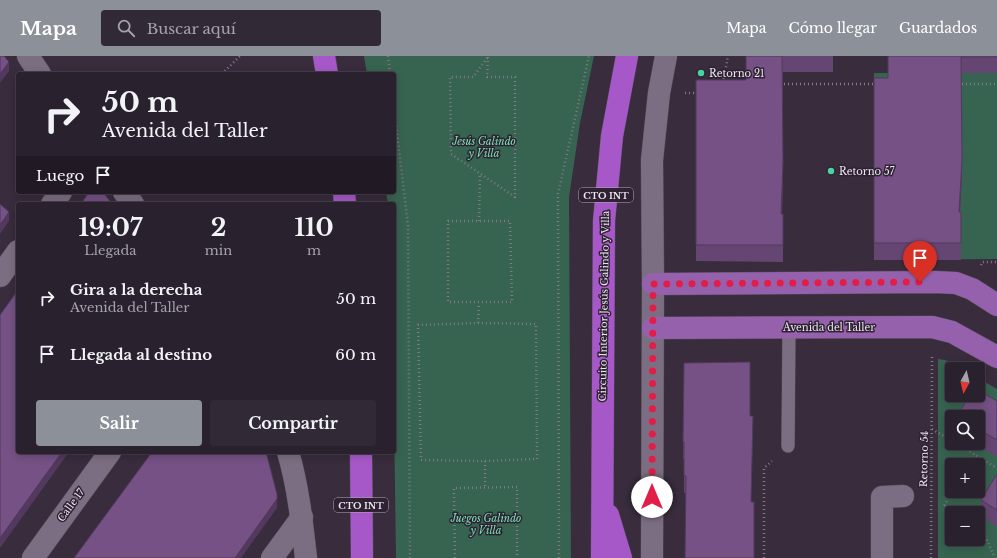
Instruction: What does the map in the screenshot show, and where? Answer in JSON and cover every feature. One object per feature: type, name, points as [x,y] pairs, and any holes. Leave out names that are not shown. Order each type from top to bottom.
[{"type":"highway","points":[[324,56],[327,72]]},
{"type":"highway","name":"Circuito Interior Jesús Galindo y Villa","points":[[602,558],[601,495],[604,221],[612,136],[627,56]]},
{"type":"highway","name":"CTO INT","points":[[361,454],[362,558]]},
{"type":"highway","points":[[601,495],[621,558]]},
{"type":"main road","points":[[28,56],[39,72]]},
{"type":"main road","points":[[652,558],[652,160],[659,93],[666,56]]},
{"type":"main road","points":[[126,194],[132,202]]},
{"type":"main road","points":[[0,276],[16,254]]},
{"type":"main road","points":[[653,284],[956,283],[972,289],[997,305]]},
{"type":"main road","name":"Avenida del Taller","points":[[653,328],[932,327],[952,332],[997,357]]},
{"type":"main road","name":"Calle 17","points":[[33,558],[109,454]]},
{"type":"main road","points":[[289,454],[302,517],[306,558]]},
{"type":"main road","points":[[882,558],[882,497],[903,496]]},
{"type":"main road","points":[[272,558],[302,517]]},
{"type":"lane","points":[[788,446],[789,327]]},
{"type":"path","points":[[224,72],[240,56]]},
{"type":"path","points":[[388,56],[390,72]]},
{"type":"path","points":[[560,558],[558,194],[589,56]]},
{"type":"path","points":[[722,88],[728,56]]},
{"type":"path","points":[[488,57],[487,77],[515,77],[515,197],[480,174],[451,154],[450,77],[473,77],[488,57]]},
{"type":"path","points":[[778,84],[883,84]]},
{"type":"path","points":[[951,84],[997,84]]},
{"type":"path","points":[[659,93],[706,93]]},
{"type":"path","points":[[396,123],[408,226],[410,558]]},
{"type":"path","points":[[479,221],[480,174]]},
{"type":"path","points":[[448,221],[510,221],[512,302],[479,302],[448,302],[448,221]]},
{"type":"path","points":[[478,323],[479,302]]},
{"type":"path","points":[[478,323],[536,324],[537,459],[485,462],[421,460],[418,325],[478,323]]},
{"type":"path","name":"Retorno 54","points":[[931,558],[932,361]]},
{"type":"path","points":[[932,429],[945,437]]},
{"type":"path","points":[[764,558],[764,468],[788,446]]},
{"type":"path","points":[[967,450],[997,468]]},
{"type":"path","points":[[972,458],[974,454]]},
{"type":"path","points":[[485,462],[485,487]]},
{"type":"path","points":[[455,558],[454,488],[485,487],[517,487],[517,558]]},
{"type":"path","points":[[945,507],[949,498]]},
{"type":"path","points":[[985,536],[995,558]]},
{"type":"green space","name":"Jesús Galindo y Villa","points":[[364,56],[594,56],[580,123],[569,197],[571,558],[396,558],[395,454],[396,454],[396,202],[388,202],[386,194],[396,194],[396,72],[367,72]]},
{"type":"green space","points":[[888,56],[997,56],[997,259],[874,260],[874,73],[888,73]]},
{"type":"green space","points":[[938,359],[949,362],[945,362],[945,402],[985,402],[985,382],[997,389],[997,558],[938,558]]},
{"type":"building","points":[[0,56],[4,56],[9,62],[0,74]]},
{"type":"building","points":[[746,56],[782,56],[783,162],[781,214],[783,214],[783,245],[696,245],[696,80],[746,80]]},
{"type":"building","points":[[888,56],[997,56],[961,57],[962,160],[959,212],[961,212],[961,243],[874,243],[874,78],[888,78]]},
{"type":"building","points":[[88,194],[104,194],[110,202],[82,202]]},
{"type":"building","points":[[0,204],[9,212],[0,225]]},
{"type":"building","points":[[16,293],[16,454],[61,454],[0,538],[0,315]]},
{"type":"building","points":[[750,362],[750,416],[753,416],[751,502],[754,502],[754,558],[685,558],[686,476],[684,476],[683,442],[684,363]]},
{"type":"building","points":[[985,394],[997,401],[997,440],[985,433],[985,410],[961,410],[966,402],[985,402]]},
{"type":"building","points":[[151,454],[267,454],[277,499],[235,558],[74,558]]},
{"type":"building","points":[[997,474],[997,510],[981,500],[982,498],[985,498],[985,494]]},
{"type":"place","name":"Retorno 21","points":[[701,73]]},
{"type":"place","name":"Retorno 57","points":[[831,171]]},
{"type":"route","points":[[652,497],[653,284],[920,282]]},
{"type":"park label","name":"Juegos Galindo y Villa","points":[[486,524]]}]
